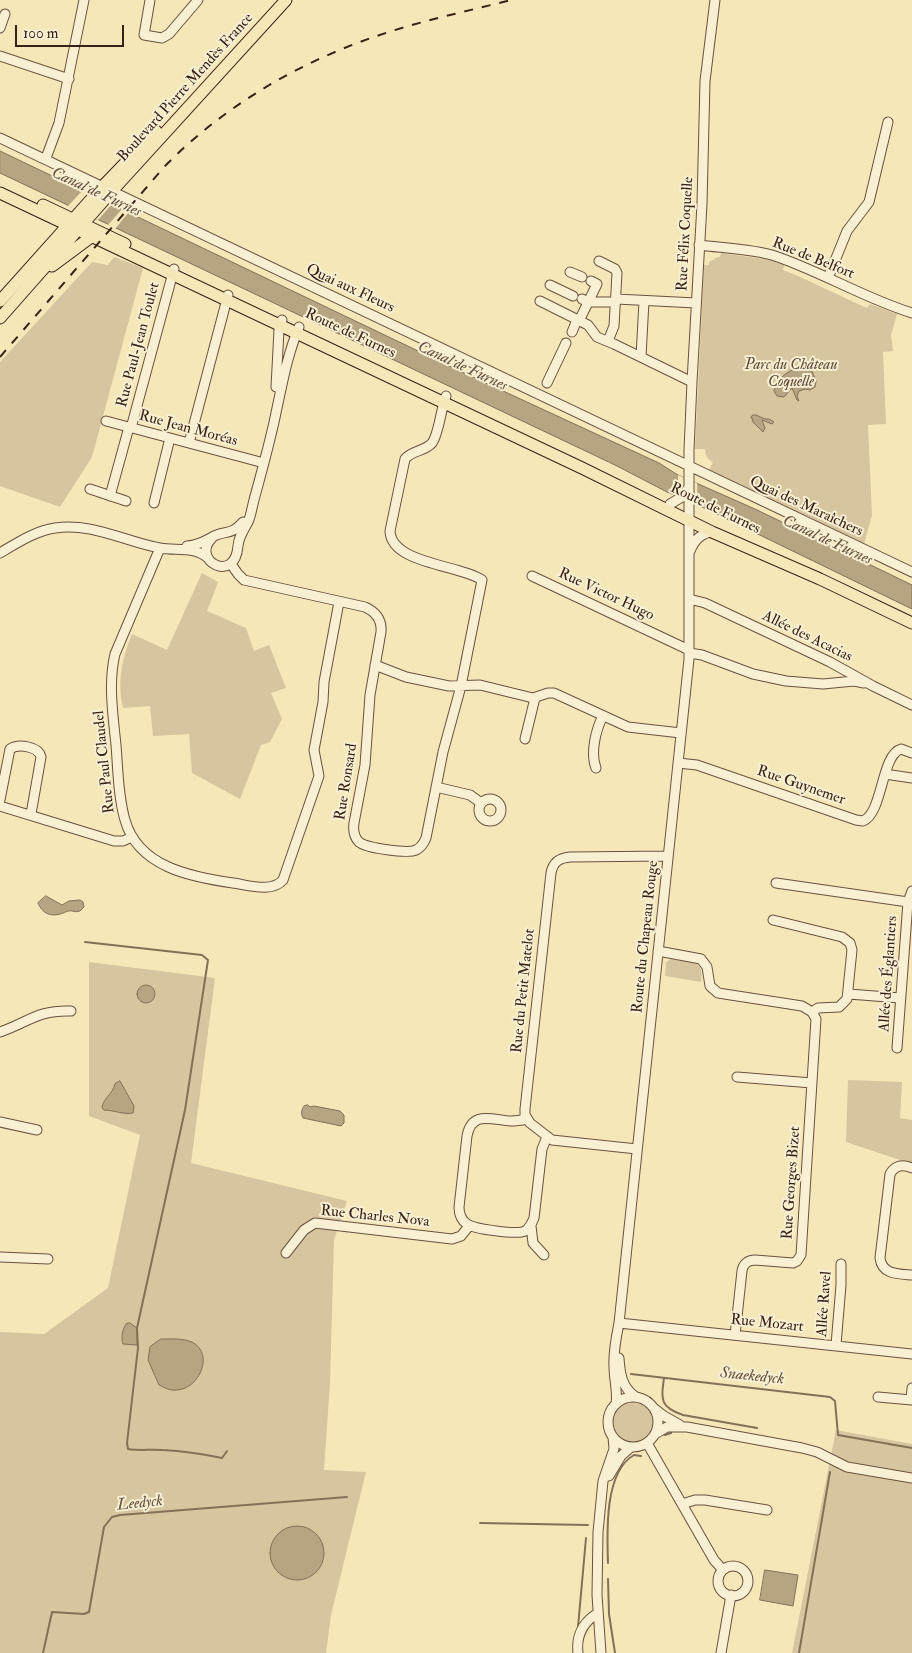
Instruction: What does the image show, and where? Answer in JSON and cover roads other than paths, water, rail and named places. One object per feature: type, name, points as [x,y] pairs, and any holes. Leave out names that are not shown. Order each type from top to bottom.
[{"type":"main road","name":"Boulevard Pierre Mendès France","points":[[105,191],[278,0]]},
{"type":"main road","name":"Boulevard Pierre Mendès France","points":[[105,191],[286,0]]},
{"type":"main road","name":"Route de Furnes","points":[[0,186],[75,225],[173,272],[690,513],[781,557],[820,580]]},
{"type":"main road","points":[[0,318],[14,286],[75,225],[105,191]]},
{"type":"main road","name":"Route de Furnes","points":[[0,193],[75,225],[91,237],[173,272]]},
{"type":"main road","points":[[36,277],[75,225]]},
{"type":"main road","points":[[5,304],[36,277],[91,237]]},
{"type":"main road","name":"Route de Furnes","points":[[445,399],[675,502],[712,532],[820,580],[912,624]]},
{"type":"street","points":[[46,158],[59,123],[84,0]]},
{"type":"street","points":[[150,0],[144,35],[162,38],[167,36],[198,0]]},
{"type":"street","name":"Rue Félix Coquelle","points":[[689,486],[692,382],[703,173],[705,81],[715,0]]},
{"type":"street","points":[[0,28],[5,14]]},
{"type":"street","points":[[0,56],[68,79]]},
{"type":"street","points":[[828,278],[847,231],[869,202],[888,122]]},
{"type":"street","name":"Quai aux Fleurs","points":[[0,138],[46,158],[105,191],[689,468]]},
{"type":"street","name":"Rue de Belfort","points":[[699,245],[772,255],[828,278],[878,302],[912,313]]},
{"type":"street","points":[[599,261],[617,271],[614,326],[611,342]]},
{"type":"street","name":"Rue Paul-Jean Toulet","points":[[110,496],[173,272]]},
{"type":"street","points":[[570,272],[590,281],[581,299],[578,320],[572,332]]},
{"type":"street","points":[[550,285],[581,299],[696,303]]},
{"type":"street","points":[[189,443],[227,297]]},
{"type":"street","points":[[540,301],[591,327],[596,336],[692,382]]},
{"type":"street","points":[[641,357],[644,301]]},
{"type":"street","points":[[274,420],[281,323]]},
{"type":"street","points":[[0,553],[37,533],[54,528],[69,527],[88,529],[163,549],[196,550],[208,558],[212,564],[224,566],[231,564],[237,556],[240,535],[248,521],[264,463],[283,375],[297,330]]},
{"type":"street","points":[[547,383],[566,343]]},
{"type":"street","name":"Rue Ronsard","points":[[373,675],[365,765],[354,833],[357,840],[369,846],[407,851],[418,849],[424,842],[482,580],[471,574],[435,565],[402,551],[392,543],[390,534],[405,460],[412,453],[425,448],[433,441],[445,399]]},
{"type":"street","name":"Rue Jean Moréas","points":[[106,421],[264,463]]},
{"type":"street","points":[[154,503],[170,438]]},
{"type":"street","name":"Quai des Maraîchers","points":[[689,468],[912,572]]},
{"type":"street","points":[[675,502],[689,486]]},
{"type":"street","name":"Route du Chapeau Rouge","points":[[616,1404],[614,1360],[689,652],[689,486]]},
{"type":"street","points":[[90,489],[126,501]]},
{"type":"street","points":[[163,549],[193,546],[237,529],[251,510]]},
{"type":"street","points":[[689,554],[698,538],[705,533],[712,532]]},
{"type":"street","points":[[222,534],[233,539],[238,548]]},
{"type":"street","points":[[208,558],[206,547],[212,538]]},
{"type":"street","name":"Rue Paul Claudel","points":[[163,549],[118,645],[113,668],[112,703],[120,792],[125,820],[132,837],[156,860],[168,868],[187,874],[270,887],[279,884],[286,875],[318,780],[319,770],[314,750],[339,602]]},
{"type":"street","points":[[231,564],[244,580],[369,609],[379,619],[381,632],[373,675],[406,677],[449,686],[480,685],[535,698],[548,693],[554,693],[628,727],[681,733]]},
{"type":"street","name":"Rue Victor Hugo","points":[[532,576],[667,639],[689,652],[702,655],[739,670],[768,678],[802,683],[839,684],[854,681],[873,686]]},
{"type":"street","name":"Allée des Acacias","points":[[689,599],[705,603],[912,705]]},
{"type":"street","name":"Rue Victor Hugo","points":[[667,639],[689,640]]},
{"type":"street","points":[[375,665],[406,677]]},
{"type":"street","points":[[839,684],[844,679],[845,671]]},
{"type":"street","points":[[525,739],[535,698]]},
{"type":"street","points":[[596,768],[593,755],[603,716]]},
{"type":"street","points":[[0,800],[10,749],[17,746],[38,750],[41,757],[31,814]]},
{"type":"street","name":"Rue Guynemer","points":[[678,763],[697,765],[865,820],[872,814],[885,774],[896,751],[902,749],[912,753]]},
{"type":"street","points":[[885,774],[912,778]]},
{"type":"street","points":[[436,787],[470,795],[482,803]]},
{"type":"street","points":[[0,806],[114,841],[123,841],[132,837]]},
{"type":"street","name":"Rue du Petit Matelot","points":[[527,1119],[525,1109],[551,872],[554,864],[560,859],[570,856],[668,856]]},
{"type":"street","name":"Allée des Églantiers","points":[[776,883],[908,902]]},
{"type":"street","name":"Allée des Églantiers","points":[[897,1048],[908,902],[912,891]]},
{"type":"street","points":[[658,951],[701,959],[707,967],[710,986],[718,993],[802,1006],[812,1012],[818,1008],[839,1007],[844,1003],[849,994],[852,948],[848,940],[773,920]]},
{"type":"street","points":[[849,994],[900,998]]},
{"type":"street","points":[[0,1032],[42,1013],[71,1011]]},
{"type":"street","name":"Rue Georges Bizet","points":[[735,1335],[744,1265],[750,1260],[793,1263],[801,1255],[817,1024],[812,1012]]},
{"type":"street","points":[[737,1077],[812,1082]]},
{"type":"street","points":[[547,1137],[542,1149],[534,1218],[531,1226],[525,1231],[518,1232],[469,1226],[463,1220],[459,1210],[469,1128],[480,1119],[512,1121],[527,1119],[547,1137],[558,1141],[637,1150]]},
{"type":"street","points":[[0,1122],[37,1130]]},
{"type":"street","points":[[912,1168],[904,1165],[898,1166],[890,1174],[880,1258],[882,1265],[889,1272],[912,1275]]},
{"type":"street","name":"Rue Charles Nova","points":[[286,1253],[304,1230],[315,1223],[455,1239],[463,1234],[469,1226]]},
{"type":"street","points":[[531,1226],[534,1243],[544,1255]]},
{"type":"street","points":[[0,1257],[48,1259]]},
{"type":"street","name":"Allée Ravel","points":[[836,1345],[841,1264]]},
{"type":"street","name":"Route du Chapeau Rouge","points":[[619,1323],[618,1355],[621,1376],[626,1388],[636,1398]]},
{"type":"street","name":"Rue Mozart","points":[[619,1323],[912,1354]]},
{"type":"street","points":[[878,1397],[911,1400],[912,1388]]},
{"type":"street","points":[[601,1653],[598,1613],[597,1541],[604,1478],[614,1449],[608,1420],[611,1411],[616,1404],[626,1398],[636,1398],[647,1401],[664,1416],[687,1428]]},
{"type":"street","points":[[654,1409],[658,1419],[655,1434]]},
{"type":"street","points":[[613,1437],[621,1444],[631,1447],[641,1446],[647,1443],[661,1429],[670,1426],[687,1428],[802,1448],[817,1452],[847,1467],[912,1478]]},
{"type":"street","points":[[647,1443],[714,1560],[722,1570]]},
{"type":"street","points":[[602,1492],[613,1467],[623,1453],[631,1447]]},
{"type":"street","points":[[682,1504],[695,1500],[705,1500],[767,1510]]},
{"type":"street","points":[[729,1566],[738,1566],[744,1570],[748,1576],[748,1584],[745,1590],[739,1595],[731,1595],[724,1592],[719,1585],[719,1577],[722,1570],[729,1566]]},
{"type":"street","points":[[721,1653],[731,1595]]},
{"type":"street","points":[[578,1653],[578,1640],[583,1626],[588,1619],[598,1613]]},
{"type":"waterway","points":[[85,942],[202,955],[208,960],[185,1110],[137,1328],[138,1348],[127,1443],[128,1449],[178,1451],[222,1458],[227,1451]]},
{"type":"waterway","name":"Snaekedyck","points":[[631,1374],[830,1397],[835,1401],[838,1435],[912,1448]]},
{"type":"waterway","points":[[664,1378],[662,1392],[664,1402],[666,1406],[675,1412],[757,1428]]},
{"type":"waterway","points":[[665,1435],[671,1433],[672,1430]]},
{"type":"waterway","points":[[608,1563],[607,1536],[612,1489],[624,1463],[634,1455],[641,1456]]},
{"type":"waterway","name":"Snaekedyck","points":[[799,1653],[830,1472]]},
{"type":"waterway","name":"Leedyck","points":[[43,1653],[52,1612],[84,1614],[89,1612],[104,1527],[112,1517],[347,1497]]},
{"type":"waterway","points":[[480,1523],[588,1525]]},
{"type":"waterway","points":[[578,1627],[586,1538]]},
{"type":"waterway","points":[[608,1579],[609,1614],[615,1653]]},
{"type":"railway","points":[[0,357],[165,166],[210,125],[235,107],[287,75],[342,49],[405,27],[511,0]]},
{"type":"water label","name":"Canal de Furnes","points":[[96,193]]},
{"type":"water label","name":"Canal de Furnes","points":[[462,367]]},
{"type":"water label","name":"Canal de Furnes","points":[[827,541]]},
{"type":"park label","name":"Parc du Château Coquelle","points":[[791,374]]}]
